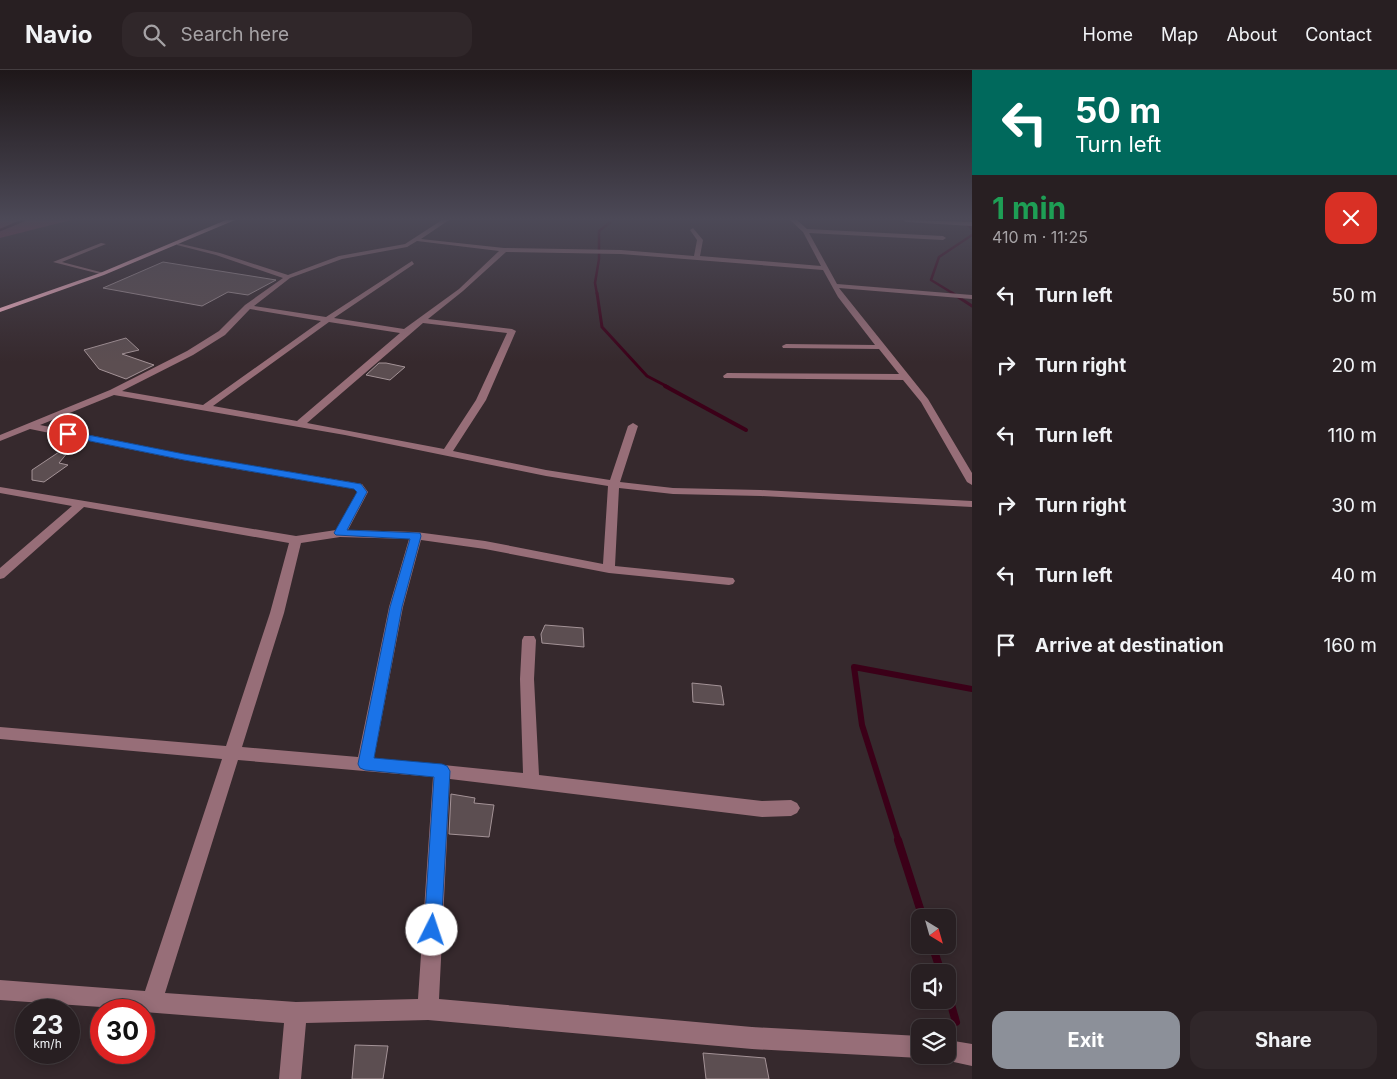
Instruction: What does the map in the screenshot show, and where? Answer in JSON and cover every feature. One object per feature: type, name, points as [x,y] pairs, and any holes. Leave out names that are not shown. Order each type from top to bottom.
[{"type":"main road","points":[[0,310],[120,267]]},
{"type":"street","points":[[75,267],[102,274]]},
{"type":"street","points":[[256,267],[288,278]]},
{"type":"street","points":[[0,438],[113,392],[190,353],[222,332],[248,307],[288,278],[316,267]]},
{"type":"street","points":[[205,408],[330,318],[406,267]]},
{"type":"street","points":[[299,424],[370,366],[420,320],[461,290],[486,267]]},
{"type":"street","points":[[811,267],[823,268],[904,377],[925,402],[972,482]]},
{"type":"street","points":[[835,286],[972,297]]},
{"type":"street","points":[[248,307],[330,318],[406,332]]},
{"type":"street","points":[[420,320],[512,331],[481,400],[447,452]]},
{"type":"street","points":[[786,346],[883,348]]},
{"type":"street","points":[[727,376],[904,377]]},
{"type":"street","points":[[113,392],[299,424],[546,473],[614,484],[673,491],[761,493],[972,504]]},
{"type":"street","points":[[29,426],[184,457],[358,486],[362,492],[340,533]]},
{"type":"street","points":[[609,569],[614,484],[628,448],[633,426]]},
{"type":"street","points":[[0,490],[82,503],[133,514],[296,540],[340,533],[416,536],[485,545],[609,569],[729,581]]},
{"type":"street","points":[[0,575],[82,503]]},
{"type":"street","points":[[365,764],[396,607],[416,536]]},
{"type":"street","points":[[153,999],[277,613],[296,540]]},
{"type":"street","points":[[529,640],[527,680],[531,780]]},
{"type":"street","points":[[0,733],[442,771],[531,780],[762,809],[791,808]]},
{"type":"street","points":[[428,1009],[442,771]]},
{"type":"street","points":[[0,990],[114,999]]},
{"type":"street","points":[[155,1002],[296,1013],[428,1009],[752,1038],[911,1047]]},
{"type":"street","points":[[290,1079],[296,1013]]},
{"type":"street","points":[[956,1053],[972,1056]]},
{"type":"building","points":[[151,267],[195,267],[276,280],[248,295],[228,292],[202,306],[103,288]]},
{"type":"building","points":[[126,338],[139,350],[122,354],[154,365],[126,379],[99,369],[84,350]]},
{"type":"building","points":[[379,363],[405,367],[390,380],[366,375]]},
{"type":"building","points":[[71,444],[73,446],[59,463],[68,465],[44,482],[32,480],[32,470]]},
{"type":"building","points":[[545,625],[583,628],[584,647],[542,643],[541,634]]},
{"type":"building","points":[[692,683],[721,686],[724,705],[693,702]]},
{"type":"building","points":[[451,794],[475,798],[474,803],[494,805],[489,837],[449,834]]},
{"type":"building","points":[[355,1045],[388,1046],[383,1079],[352,1079]]},
{"type":"building","points":[[703,1053],[765,1058],[769,1079],[706,1079]]},
{"type":"waterway","points":[[597,294],[595,283],[598,267]]},
{"type":"waterway","points":[[935,267],[931,280],[954,294]]},
{"type":"waterway","points":[[597,293],[602,327],[647,376],[668,387]]},
{"type":"waterway","points":[[952,293],[972,306]]},
{"type":"waterway","points":[[665,386],[746,430]]},
{"type":"waterway","points":[[899,842],[862,725],[854,667],[972,689]]},
{"type":"waterway","points":[[898,840],[920,909]]},
{"type":"waterway","points":[[935,954],[938,964]]},
{"type":"waterway","points":[[952,1009],[955,1019]]},
{"type":"route","points":[[68,434],[184,457],[358,486],[362,489],[362,492],[340,533],[416,536],[396,607],[365,764],[442,771],[432,930]]}]
